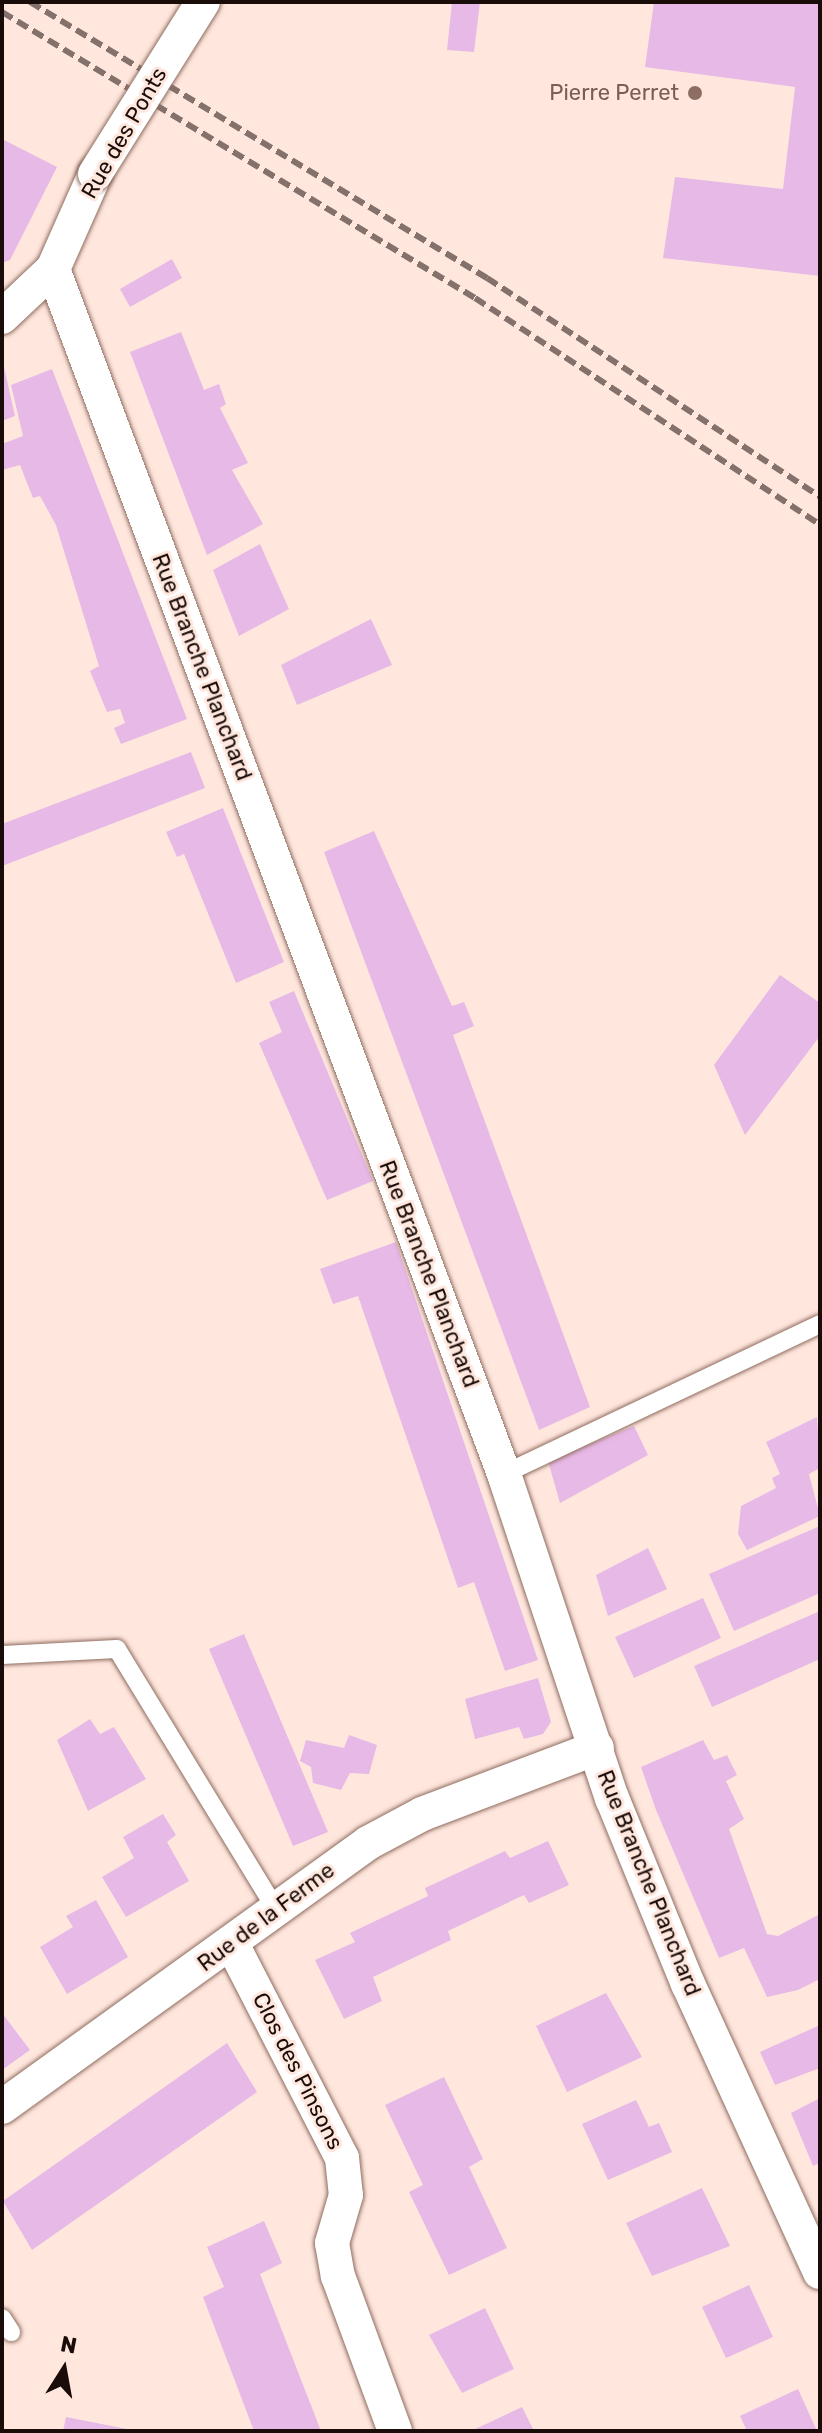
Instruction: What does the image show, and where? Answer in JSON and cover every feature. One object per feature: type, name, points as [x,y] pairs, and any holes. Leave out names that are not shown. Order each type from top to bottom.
[{"type":"street","name":"Rue des Ponts","points":[[53,269],[95,174],[203,2]]},
{"type":"street","points":[[2,317],[53,269]]},
{"type":"street","name":"Rue Branche Planchard","points":[[53,269],[504,1474],[597,1748],[688,1984],[820,2272]]},
{"type":"street","name":"Rue de la Ferme","points":[[2,2107],[232,1944],[274,1906],[422,1814],[597,1748]]},
{"type":"street","name":"Clos des Pinsons","points":[[232,1944],[342,2158],[346,2195],[332,2243],[338,2276],[395,2431]]},
{"type":"lane","points":[[504,1474],[820,1324]]},
{"type":"lane","points":[[2,1655],[117,1649],[274,1906]]},
{"type":"building","points":[[452,2],[480,2],[474,52],[447,50]]},
{"type":"building","points":[[654,2],[820,2],[820,276],[663,258],[675,177],[783,189],[795,87],[645,67]]},
{"type":"building","points":[[2,139],[57,167],[10,260],[2,263]]},
{"type":"building","points":[[172,259],[182,278],[130,307],[120,289]]},
{"type":"building","points":[[181,332],[204,390],[219,384],[226,404],[220,408],[248,463],[232,470],[263,524],[207,555],[130,352]]},
{"type":"building","points":[[2,358],[15,416],[2,421]]},
{"type":"building","points":[[52,369],[187,719],[121,744],[114,728],[125,723],[120,709],[107,712],[90,671],[99,666],[56,525],[40,496],[33,498],[20,465],[2,470],[2,444],[23,436],[11,385]]},
{"type":"building","points":[[260,544],[289,609],[239,636],[213,570]]},
{"type":"building","points":[[371,619],[392,665],[297,705],[281,665]]},
{"type":"building","points":[[191,752],[205,788],[2,866],[2,824]]},
{"type":"building","points":[[223,808],[284,962],[236,983],[184,854],[177,857],[166,832]]},
{"type":"building","points":[[374,831],[452,1006],[464,1002],[474,1026],[453,1035],[590,1407],[539,1430],[324,852]]},
{"type":"building","points":[[780,975],[820,1003],[820,1036],[745,1135],[714,1065]]},
{"type":"building","points":[[294,991],[373,1181],[327,1200],[259,1043],[282,1032],[269,1002]]},
{"type":"building","points":[[396,1242],[538,1660],[505,1671],[474,1582],[458,1588],[358,1296],[333,1304],[320,1269]]},
{"type":"building","points":[[817,1417],[820,1468],[809,1474],[820,1516],[747,1550],[738,1534],[741,1506],[776,1488],[772,1478],[780,1474],[766,1442]]},
{"type":"building","points":[[634,1426],[648,1455],[560,1503],[548,1461]]},
{"type":"building","points":[[820,1526],[820,1593],[734,1631],[709,1574]]},
{"type":"building","points":[[648,1548],[667,1589],[608,1616],[596,1575]]},
{"type":"building","points":[[703,1598],[721,1638],[634,1678],[615,1637]]},
{"type":"building","points":[[820,1611],[820,1659],[712,1707],[694,1666]]},
{"type":"building","points":[[244,1634],[328,1832],[293,1846],[209,1649]]},
{"type":"building","points":[[538,1678],[551,1722],[543,1734],[524,1739],[519,1727],[475,1739],[465,1699]]},
{"type":"building","points":[[90,1719],[100,1734],[114,1727],[146,1779],[88,1811],[57,1740]]},
{"type":"building","points":[[349,1735],[377,1745],[369,1774],[350,1773],[341,1790],[313,1783],[311,1767],[300,1761],[306,1740],[344,1748]]},
{"type":"building","points":[[703,1740],[714,1760],[727,1755],[737,1775],[726,1781],[744,1819],[729,1829],[767,1934],[778,1936],[820,1914],[820,1979],[798,1990],[767,1997],[744,1948],[719,1958],[656,1810],[641,1767]]},
{"type":"building","points":[[163,1814],[176,1835],[167,1842],[189,1881],[126,1917],[102,1877],[134,1858],[123,1837]]},
{"type":"building","points":[[548,1841],[569,1885],[529,1903],[524,1895],[448,1931],[451,1940],[373,1977],[382,2001],[344,2019],[315,1960],[355,1942],[350,1933],[428,1896],[425,1888],[505,1851],[510,1858]]},
{"type":"building","points":[[96,1900],[128,1957],[67,1994],[40,1947],[73,1927],[66,1916]]},
{"type":"building","points":[[606,1993],[642,2057],[567,2092],[536,2026]]},
{"type":"building","points":[[2,2013],[30,2050],[2,2070]]},
{"type":"building","points":[[820,2025],[820,2068],[775,2085],[760,2052]]},
{"type":"building","points":[[227,2043],[257,2092],[32,2250],[3,2201]]},
{"type":"building","points":[[444,2077],[483,2159],[469,2167],[507,2248],[449,2275],[409,2192],[423,2185],[385,2105]]},
{"type":"building","points":[[820,2098],[820,2163],[813,2166],[791,2113]]},
{"type":"building","points":[[636,2100],[649,2127],[659,2123],[672,2152],[608,2180],[582,2124]]},
{"type":"building","points":[[702,2188],[730,2246],[652,2276],[626,2223]]},
{"type":"building","points":[[264,2221],[282,2263],[260,2274],[321,2431],[254,2431],[203,2297],[224,2287],[207,2247]]},
{"type":"building","points":[[749,2285],[773,2337],[726,2358],[702,2307]]},
{"type":"building","points":[[485,2308],[514,2369],[462,2393],[429,2335]]},
{"type":"building","points":[[798,2389],[817,2431],[747,2431],[740,2416]]},
{"type":"building","points":[[522,2407],[534,2431],[471,2431]]},
{"type":"building","points":[[66,2417],[132,2430],[132,2431],[63,2431]]},
{"type":"railway","points":[[30,2],[487,278],[820,497]]},
{"type":"railway","points":[[2,12],[475,298],[820,525]]},
{"type":"place","name":"Pierre Perret","points":[[695,93]]}]
